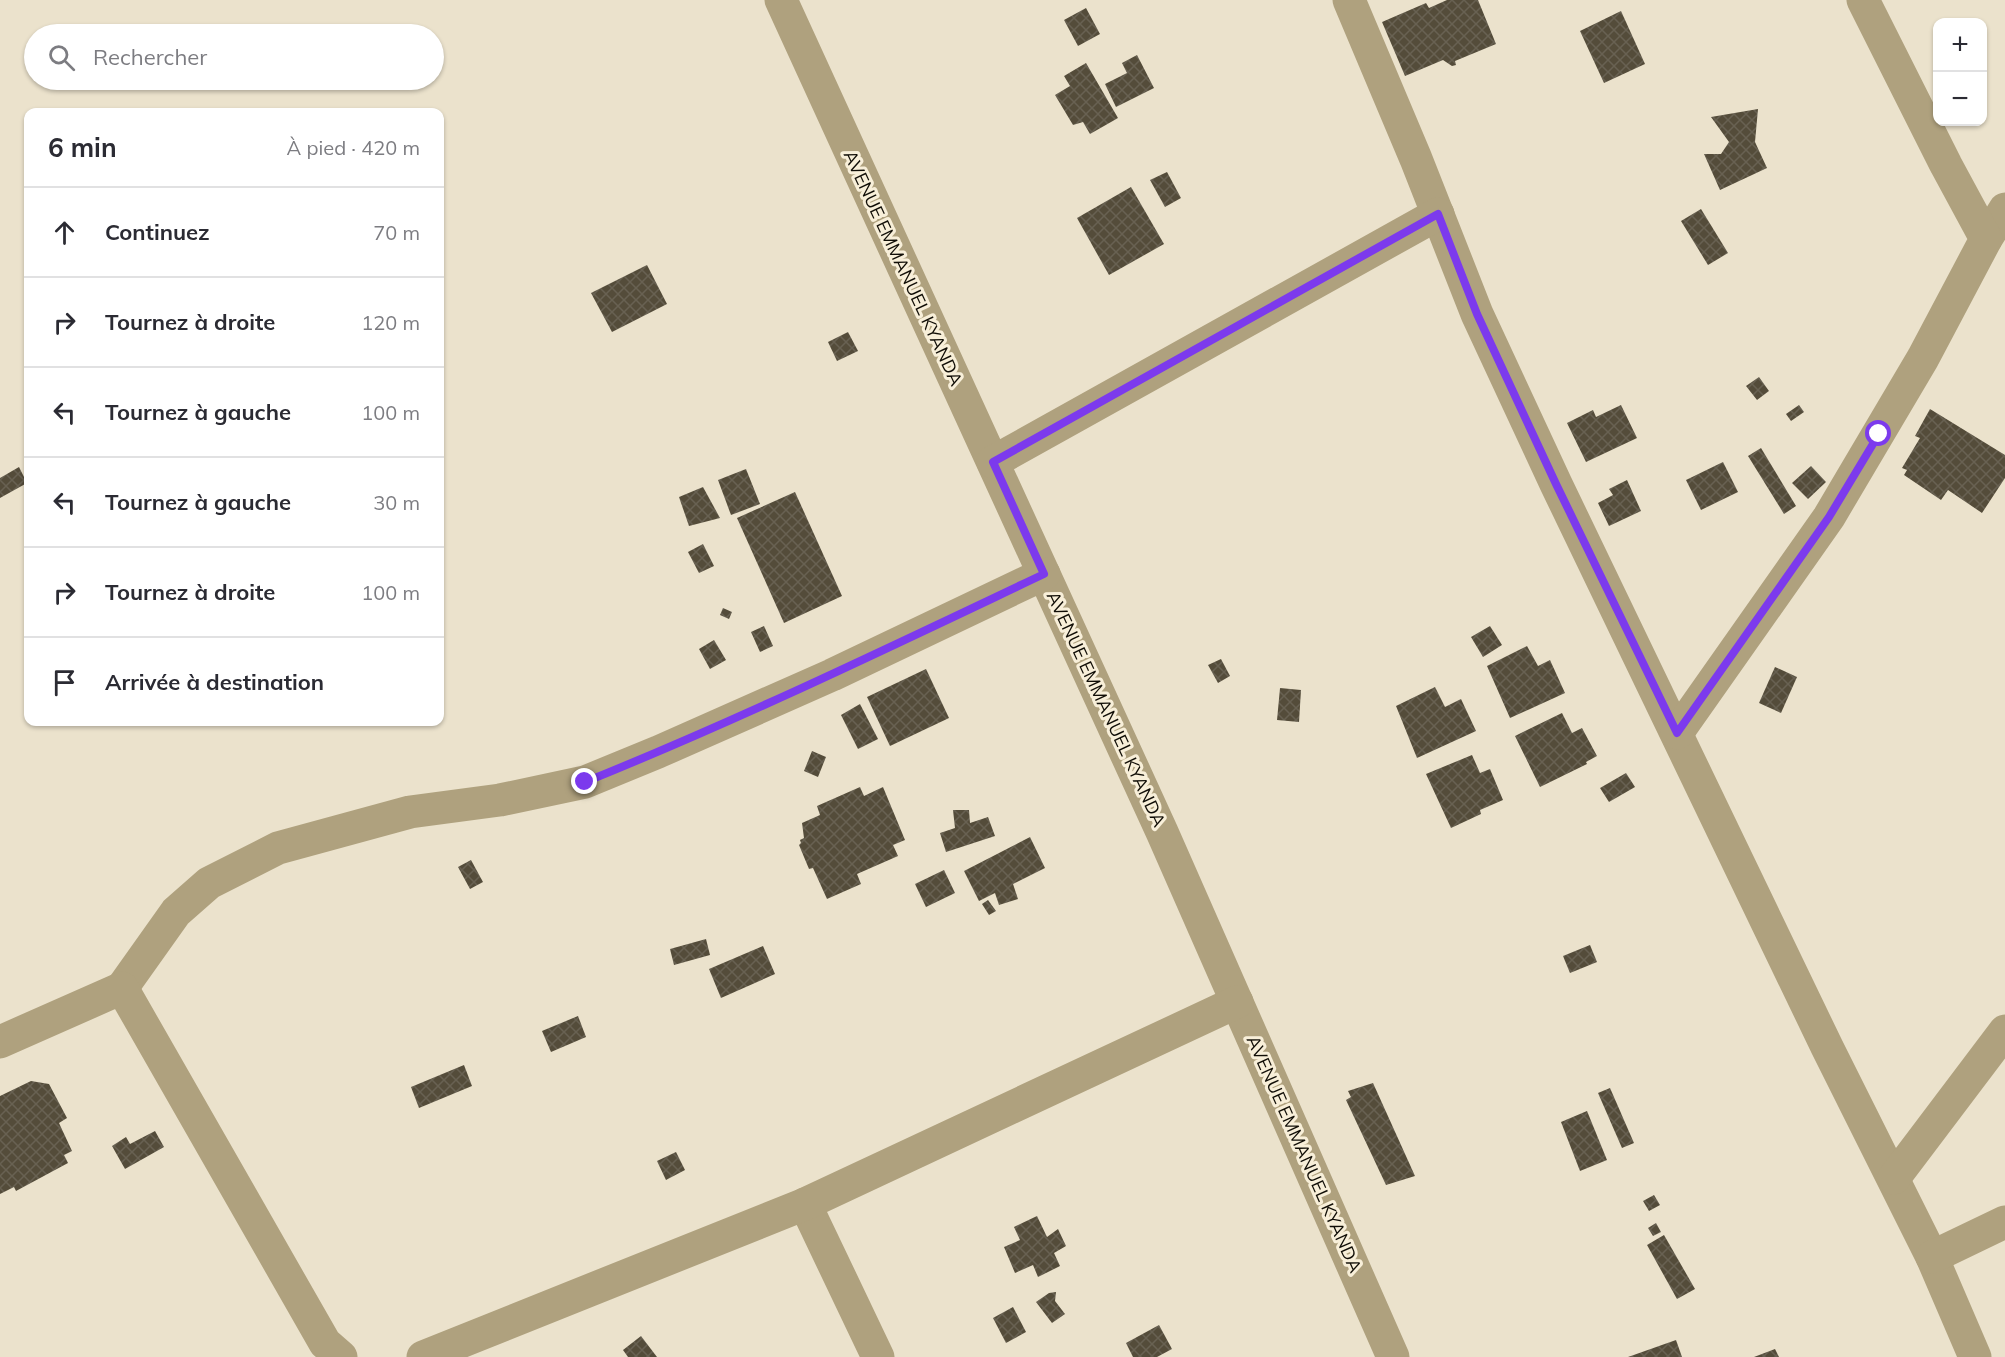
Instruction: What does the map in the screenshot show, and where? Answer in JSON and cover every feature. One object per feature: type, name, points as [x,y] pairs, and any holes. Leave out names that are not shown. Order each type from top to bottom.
[{"type":"street","name":"AVENUE EMMANUEL KYANDA","points":[[781,0],[1152,810],[1394,1357]]},
{"type":"street","points":[[1349,0],[1477,314],[1556,484],[1827,1047],[1932,1257],[1975,1357]]},
{"type":"street","points":[[1863,0],[1986,239]]},
{"type":"street","points":[[1677,733],[1829,517],[1923,358],[1986,239],[2005,209]]},
{"type":"street","points":[[993,462],[1438,214]]},
{"type":"street","points":[[0,1042],[122,988],[176,912],[209,883],[278,848],[410,812],[500,800],[585,782],[832,675],[1044,574]]},
{"type":"street","points":[[122,988],[325,1344],[341,1357]]},
{"type":"street","points":[[423,1357],[806,1204],[1237,1002]]},
{"type":"street","points":[[1894,1178],[2005,1031]]},
{"type":"street","points":[[806,1204],[878,1357]]},
{"type":"street","points":[[1932,1257],[2005,1222]]},
{"type":"building","points":[[1447,0],[1478,0],[1496,44],[1455,61],[1456,65],[1452,66],[1443,60],[1405,76],[1382,22],[1426,3],[1429,8]]},
{"type":"building","points":[[1086,8],[1100,34],[1078,46],[1064,20]]},
{"type":"building","points":[[1621,11],[1645,64],[1604,83],[1580,31]]},
{"type":"building","points":[[1137,55],[1154,88],[1116,107],[1105,84],[1127,73],[1122,63]]},
{"type":"building","points":[[1086,63],[1118,118],[1090,134],[1083,122],[1073,125],[1055,95],[1070,86],[1064,76]]},
{"type":"building","points":[[1758,109],[1755,142],[1767,168],[1720,190],[1704,154],[1721,154],[1729,142],[1711,117]]},
{"type":"building","points":[[1167,172],[1181,198],[1165,207],[1150,180]]},
{"type":"building","points":[[1131,187],[1164,244],[1109,275],[1077,218]]},
{"type":"building","points":[[1701,209],[1728,253],[1708,265],[1681,221]]},
{"type":"building","points":[[647,265],[667,304],[612,332],[591,293]]},
{"type":"building","points":[[848,332],[858,351],[837,361],[828,342]]},
{"type":"building","points":[[1759,377],[1769,391],[1757,400],[1746,386]]},
{"type":"building","points":[[1621,405],[1637,438],[1586,462],[1567,423],[1593,410],[1596,417]]},
{"type":"building","points":[[1799,405],[1804,412],[1791,421],[1786,414]]},
{"type":"building","points":[[1930,409],[2005,455],[2005,478],[1982,513],[1948,490],[1941,500],[1904,475],[1907,470],[1902,468],[1920,438],[1915,436]]},
{"type":"building","points":[[1761,448],[1796,506],[1784,514],[1748,456]]},
{"type":"building","points":[[1723,462],[1738,492],[1701,510],[1686,480]]},
{"type":"building","points":[[1811,466],[1826,482],[1808,499],[1792,483]]},
{"type":"building","points":[[19,467],[24,477],[24,485],[0,498],[0,478]]},
{"type":"building","points":[[746,469],[760,504],[731,515],[718,480]]},
{"type":"building","points":[[1627,480],[1641,511],[1609,526],[1598,503],[1613,495],[1609,489]]},
{"type":"building","points":[[703,487],[720,518],[689,526],[679,497]]},
{"type":"building","points":[[795,492],[842,596],[784,623],[737,518]]},
{"type":"building","points":[[703,544],[714,566],[699,573],[688,552]]},
{"type":"building","points":[[723,608],[732,612],[729,619],[720,615]]},
{"type":"building","points":[[764,626],[773,646],[760,652],[751,632]]},
{"type":"building","points":[[1490,626],[1502,645],[1483,657],[1471,637]]},
{"type":"building","points":[[714,640],[726,660],[710,669],[699,649]]},
{"type":"building","points":[[1527,646],[1538,666],[1550,660],[1565,693],[1510,718],[1487,666]]},
{"type":"building","points":[[1221,659],[1230,676],[1218,683],[1208,665]]},
{"type":"building","points":[[1775,667],[1797,677],[1781,713],[1759,703]]},
{"type":"building","points":[[926,669],[949,718],[890,746],[867,697]]},
{"type":"building","points":[[1435,687],[1445,707],[1461,699],[1476,731],[1417,758],[1396,706]]},
{"type":"building","points":[[1280,688],[1301,690],[1299,722],[1277,720]]},
{"type":"building","points":[[860,704],[878,739],[858,749],[841,715]]},
{"type":"building","points":[[1562,713],[1572,733],[1582,728],[1597,756],[1586,762],[1587,764],[1540,787],[1515,736]]},
{"type":"building","points":[[812,751],[826,757],[818,777],[804,771]]},
{"type":"building","points":[[1472,755],[1480,773],[1490,769],[1503,800],[1480,810],[1481,814],[1451,828],[1426,774]]},
{"type":"building","points":[[1626,773],[1635,787],[1609,802],[1600,788]]},
{"type":"building","points":[[860,787],[864,796],[883,787],[905,840],[893,845],[898,856],[857,874],[861,884],[827,899],[813,868],[809,869],[799,845],[800,840],[804,838],[802,823],[820,815],[817,806]]},
{"type":"building","points":[[953,810],[969,810],[970,823],[988,817],[995,836],[946,852],[940,833],[955,828]]},
{"type":"building","points":[[1030,837],[1045,868],[1013,884],[1018,899],[999,905],[995,893],[979,901],[964,871]]},
{"type":"building","points":[[471,860],[483,882],[470,889],[458,867]]},
{"type":"building","points":[[944,870],[955,893],[926,907],[915,884]]},
{"type":"building","points":[[988,900],[996,911],[989,915],[982,904]]},
{"type":"building","points":[[706,939],[710,955],[674,965],[670,949]]},
{"type":"building","points":[[1590,945],[1597,962],[1570,973],[1563,956]]},
{"type":"building","points":[[763,946],[775,974],[721,998],[709,969]]},
{"type":"building","points":[[578,1016],[586,1037],[551,1052],[542,1031]]},
{"type":"building","points":[[464,1065],[472,1086],[419,1108],[411,1087]]},
{"type":"building","points":[[31,1081],[49,1084],[67,1118],[59,1123],[72,1151],[64,1155],[68,1163],[16,1191],[14,1187],[0,1194],[0,1096]]},
{"type":"building","points":[[1373,1083],[1415,1176],[1386,1185],[1346,1100],[1351,1097],[1348,1091]]},
{"type":"building","points":[[1610,1088],[1634,1143],[1622,1148],[1598,1093]]},
{"type":"building","points":[[1587,1111],[1607,1160],[1580,1171],[1561,1122]]},
{"type":"building","points":[[155,1131],[164,1147],[125,1169],[112,1146],[126,1137],[130,1144]]},
{"type":"building","points":[[676,1152],[685,1170],[666,1180],[657,1161]]},
{"type":"building","points":[[1654,1195],[1660,1205],[1649,1211],[1643,1201]]},
{"type":"building","points":[[1037,1216],[1047,1237],[1058,1229],[1066,1246],[1054,1253],[1060,1266],[1038,1277],[1033,1265],[1015,1273],[1004,1247],[1020,1240],[1014,1227]]},
{"type":"building","points":[[1656,1223],[1661,1232],[1653,1236],[1648,1228]]},
{"type":"building","points":[[1664,1235],[1695,1289],[1677,1299],[1647,1245]]},
{"type":"building","points":[[1056,1292],[1055,1301],[1065,1314],[1052,1323],[1036,1302],[1049,1293]]},
{"type":"building","points":[[1013,1307],[1026,1332],[1006,1343],[993,1318]]},
{"type":"building","points":[[1159,1325],[1172,1349],[1157,1357],[1133,1357],[1126,1343]]},
{"type":"building","points":[[641,1336],[657,1357],[628,1357],[623,1350]]},
{"type":"building","points":[[1676,1340],[1682,1357],[1628,1357]]},
{"type":"building","points":[[1775,1349],[1779,1357],[1754,1357]]},
{"type":"route","points":[[585,782],[832,675],[1044,574],[993,462],[1438,214],[1477,314],[1556,484],[1677,733],[1829,517],[1879,434]]}]
